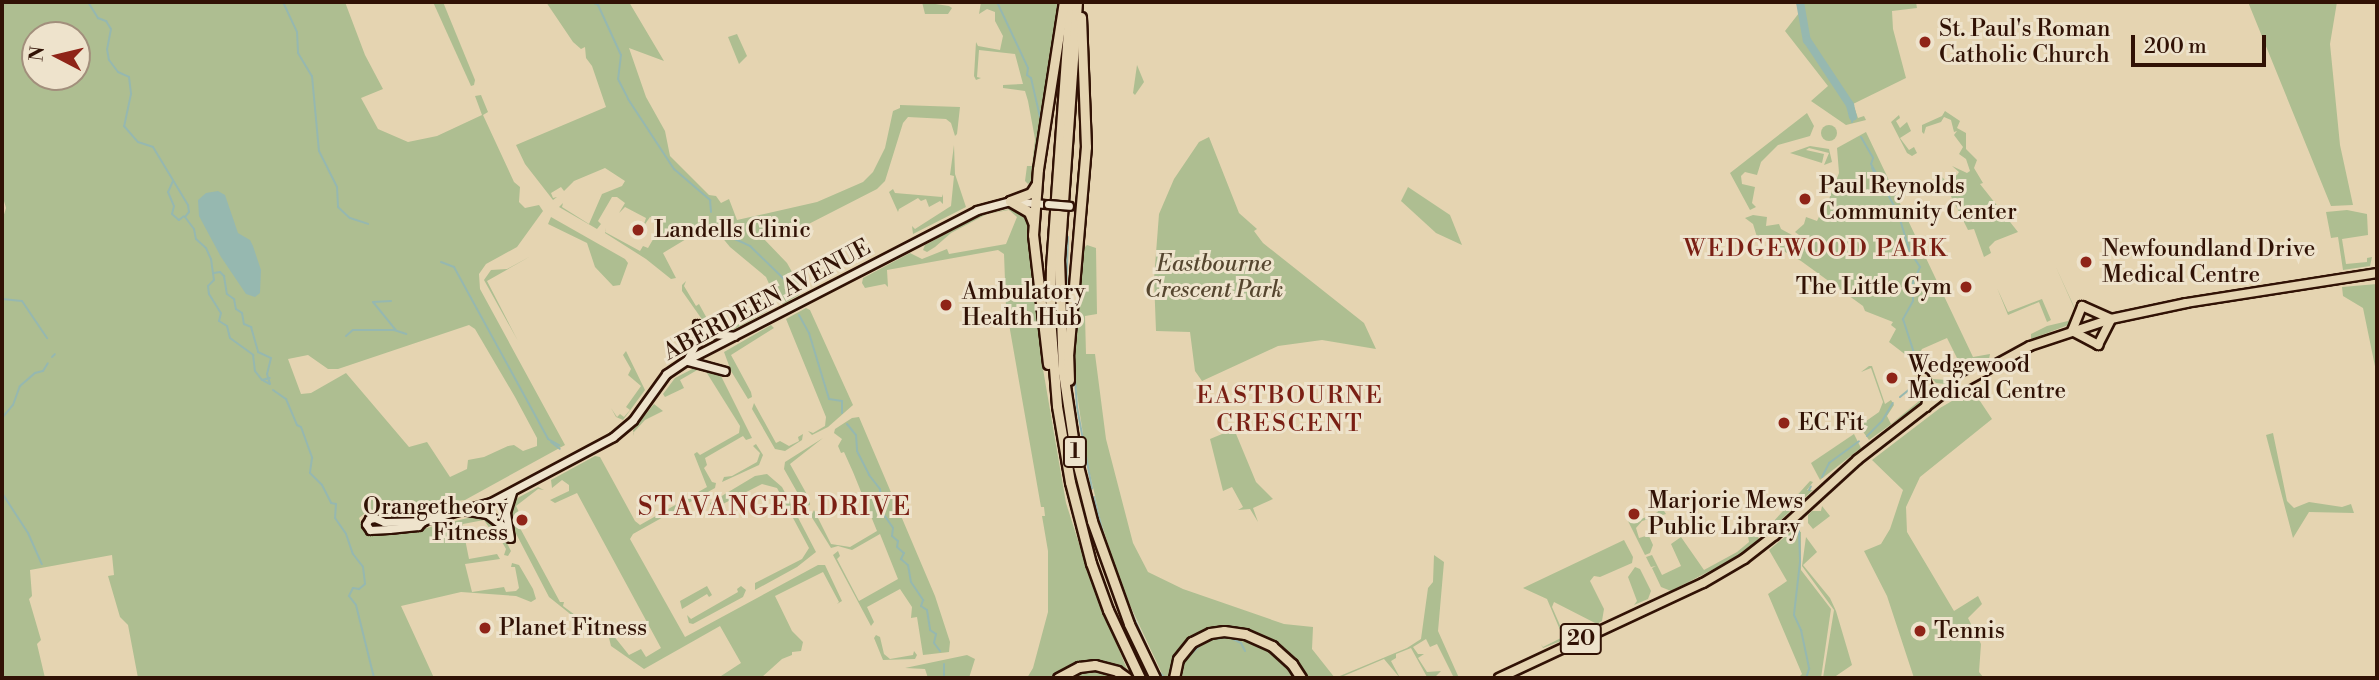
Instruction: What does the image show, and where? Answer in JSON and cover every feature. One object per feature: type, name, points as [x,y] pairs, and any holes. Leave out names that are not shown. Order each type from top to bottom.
[{"type":"highway","points":[[1063,450],[1033,255],[1037,183],[1065,2]]},
{"type":"highway","name":"1","points":[[1070,2],[1050,293],[1053,365],[1063,450],[1091,563],[1113,621],[1140,678]]},
{"type":"highway","points":[[1076,458],[1068,356],[1086,138],[1079,2]]},
{"type":"highway","name":"1","points":[[1079,2],[1058,283],[1063,372],[1076,458],[1110,575],[1156,678]]},
{"type":"highway","points":[[1010,201],[1031,193],[1037,183]]},
{"type":"highway","points":[[1010,201],[1028,212],[1034,225]]},
{"type":"highway","points":[[1174,678],[1178,659],[1192,642],[1203,635],[1224,631],[1245,634],[1272,646],[1292,664],[1301,678]]},
{"type":"highway","points":[[1058,678],[1079,667],[1094,665],[1117,671],[1127,678]]},
{"type":"main road","name":"ABERDEEN AVENUE","points":[[423,521],[416,526],[370,530],[366,524],[369,519],[375,518],[384,522],[423,521],[467,510],[512,492],[624,429],[666,374],[687,360],[963,217],[1010,201],[1080,208]]},
{"type":"main road","name":"20","points":[[1499,678],[1703,583],[1744,559],[1775,535],[1857,460],[1926,407],[1982,370],[2030,346],[2111,319],[2205,299],[2377,273]]},
{"type":"main road","points":[[2082,306],[2111,319],[2098,345],[2072,331],[2082,306]]},
{"type":"main road","points":[[725,372],[687,360],[697,341],[698,324],[713,334],[735,336]]},
{"type":"main road","points":[[1924,378],[1929,393],[1926,407]]},
{"type":"main road","points":[[510,538],[506,512],[512,492]]},
{"type":"main road","points":[[467,510],[491,516],[504,527]]},
{"type":"green space","points":[[2,2],[345,2],[365,55],[383,89],[361,98],[378,129],[408,142],[437,136],[482,115],[475,96],[481,95],[488,112],[483,115],[514,182],[520,187],[519,202],[525,208],[539,205],[543,211],[517,247],[486,264],[479,274],[480,289],[565,445],[465,500],[456,501],[456,505],[392,517],[370,509],[359,518],[364,532],[379,534],[418,530],[476,516],[488,517],[499,528],[511,551],[508,556],[504,555],[506,549],[494,528],[490,529],[484,520],[463,524],[460,532],[464,534],[469,559],[497,554],[500,559],[465,564],[472,592],[504,587],[506,592],[516,591],[519,588],[512,563],[519,565],[536,599],[531,602],[516,596],[461,592],[401,606],[434,678],[138,678],[128,625],[120,617],[108,576],[114,575],[112,555],[30,570],[32,596],[29,599],[41,640],[37,644],[45,678],[2,678],[2,221],[6,208],[2,194]],"holes":[[[469,325],[475,329],[537,438],[537,446],[523,451],[514,445],[508,446],[484,457],[468,460],[467,469],[450,477],[427,442],[409,447],[346,373],[311,393],[301,394],[288,359],[308,355],[328,369],[338,369]]]},
{"type":"green space","points":[[433,2],[443,2],[475,80],[474,85],[471,86]]},
{"type":"green space","points":[[546,2],[629,2],[664,61],[629,48],[646,97],[665,131],[670,156],[709,195],[716,196],[721,203],[729,199],[737,220],[817,202],[863,182],[873,172],[885,148],[893,111],[900,108],[900,105],[960,107],[957,134],[955,136],[951,123],[946,119],[908,117],[903,123],[885,181],[877,189],[793,232],[776,234],[767,227],[760,235],[787,263],[801,288],[799,295],[783,304],[777,302],[766,277],[730,247],[711,224],[663,253],[676,278],[671,279],[646,259],[605,233],[640,251],[643,246],[648,248],[662,224],[659,220],[650,217],[643,227],[646,218],[625,207],[619,213],[625,203],[617,197],[612,197],[598,221],[601,224],[597,229],[559,207],[563,203],[562,207],[589,224],[602,194],[622,186],[625,181],[605,168],[574,181],[564,191],[561,187],[551,193],[553,198],[557,197],[553,200],[525,164],[516,145],[606,107],[592,66],[586,58],[585,47],[581,49],[573,42]]},
{"type":"green space","points":[[922,2],[952,8],[948,14],[925,14]]},
{"type":"green space","points":[[981,2],[1060,2],[1034,179],[1028,184],[1025,181],[1027,166],[1032,166],[1035,139],[1028,101],[1025,91],[1003,88],[1003,85],[1023,84],[1015,54],[979,50],[977,77],[981,78],[976,80],[974,76],[976,42],[978,46],[1000,50],[1003,36],[995,21],[995,12],[987,9],[979,14]]},
{"type":"green space","points":[[1796,2],[1916,2],[1917,8],[1892,11],[1893,29],[1906,78],[1853,104],[1858,118],[1864,116],[1866,120],[1846,125],[1811,101],[1828,86],[1785,31],[1799,13]]},
{"type":"green space","points":[[2248,2],[2337,2],[2330,44],[2340,145],[2353,205],[2331,206]]},
{"type":"green space","points":[[737,34],[747,56],[739,64],[728,37]]},
{"type":"green space","points":[[1137,65],[1144,82],[1135,95],[1133,93]]},
{"type":"green space","points":[[1945,111],[1960,121],[1957,128],[1966,133],[1966,149],[1977,160],[1974,168],[1983,183],[1980,184],[2018,232],[1995,241],[1989,247],[1991,253],[1984,257],[1974,229],[1968,230],[1953,200],[1949,201],[1952,199],[1949,190],[1941,190],[1943,185],[1933,176],[1937,172],[1945,180],[1957,175],[1959,172],[1952,166],[1967,173],[1970,171],[1966,159],[1959,154],[1963,147],[1954,135],[1957,131],[1954,132],[1951,120],[1944,117],[1941,122],[1926,127],[1924,134],[1922,132],[1922,125],[1942,116]]},
{"type":"green space","points":[[1807,113],[1814,126],[1810,136],[1778,145],[1761,162],[1757,175],[1745,172],[1741,176],[1742,184],[1755,187],[1752,203],[1756,207],[1750,210],[1730,173]]},
{"type":"green space","points":[[1899,115],[1900,118],[1896,121],[1900,128],[1907,122],[1911,131],[1900,138],[1909,150],[1914,147],[1917,153],[1912,156],[1907,153],[1891,122]]},
{"type":"green space","points":[[1826,125],[1832,125],[1837,133],[1835,139],[1826,141],[1821,136],[1821,130]]},
{"type":"green space","points":[[1866,132],[1973,357],[1990,354],[1989,359],[1944,384],[1936,383],[1923,369],[1933,379],[1947,380],[1963,370],[1947,338],[1922,349],[1915,362],[1889,342],[1896,329],[1891,325],[1893,322],[1865,311],[1863,306],[1801,261],[1771,247],[1771,242],[1763,236],[1757,237],[1753,224],[1745,218],[1753,215],[1767,217],[1766,226],[1779,224],[1781,229],[1792,235],[1799,235],[1795,232],[1804,224],[1806,217],[1817,221],[1825,204],[1832,201],[1829,199],[1839,173],[1837,148]]},
{"type":"green space","name":"Eastbourne Crescent Park","points":[[1209,137],[1239,213],[1257,229],[1254,231],[1263,243],[1364,323],[1376,349],[1322,340],[1278,346],[1202,381],[1195,371],[1190,332],[1156,331],[1154,279],[1159,214],[1174,179],[1199,142]]},
{"type":"green space","points":[[954,145],[955,174],[966,207],[913,234],[912,226],[915,229],[951,206],[954,176],[950,175]]},
{"type":"green space","points":[[1810,146],[1829,149],[1832,162],[1824,165],[1829,153],[1809,148],[1806,150],[1824,154],[1822,163],[1790,153]]},
{"type":"green space","points":[[1408,187],[1450,215],[1462,245],[1436,233],[1401,201]]},
{"type":"green space","points":[[893,189],[895,193],[942,197],[943,194],[943,204],[940,201],[929,207],[926,199],[921,201],[918,198],[898,212],[889,192]]},
{"type":"green space","points":[[1015,208],[1030,219],[1031,264],[1043,369],[1066,503],[1091,581],[1129,674],[1094,661],[1068,666],[1050,678],[1027,678],[1033,668],[1048,612],[1048,551],[1042,516],[1045,516],[1044,507],[1041,507],[1006,307],[1004,254],[998,250],[887,270],[888,287],[885,284],[865,288],[862,283],[863,278],[910,253],[922,259],[947,249],[949,254],[1006,244],[1017,217],[1009,210],[987,214],[951,233],[927,252],[923,250],[925,245],[981,215]]},
{"type":"green space","points":[[2347,210],[2367,214],[2368,235],[2342,239],[2346,264],[2367,262],[2367,258],[2372,257],[2370,266],[2343,270],[2338,237],[2331,238],[2326,212]]},
{"type":"green space","points":[[551,217],[625,259],[628,263],[620,285],[613,286],[595,267],[587,243],[548,224]]},
{"type":"green space","points":[[1087,245],[1096,248],[1097,314],[1085,316],[1086,354],[1095,354],[1106,439],[1133,543],[1148,572],[1183,589],[1284,624],[1313,627],[1312,649],[1335,678],[1304,678],[1255,634],[1197,636],[1171,678],[1164,678],[1122,588],[1101,522],[1087,461],[1074,374],[1073,329],[1082,250]]},
{"type":"green space","points":[[531,256],[487,281],[518,341],[484,280],[491,270],[507,269]]},
{"type":"green space","points":[[2055,265],[2077,313],[2071,324],[2031,339],[2031,334],[2047,326],[2068,321],[2075,310]]},
{"type":"green space","points":[[686,281],[684,286],[696,306],[699,304],[710,324],[720,329],[732,328],[754,314],[756,317],[772,304],[773,308],[729,332],[719,332],[706,325],[682,291],[682,285]]},
{"type":"green space","points":[[2377,284],[2377,376],[2363,308],[2343,296],[2342,287]]},
{"type":"green space","points":[[1997,288],[2008,312],[2042,299],[2051,320],[2047,322],[2039,302],[2008,315]]},
{"type":"green space","points":[[806,308],[810,310],[853,405],[828,427],[812,435],[808,431],[813,433],[825,426],[826,417],[786,319]]},
{"type":"green space","points":[[771,325],[774,328],[731,355],[751,392],[752,397],[748,399],[731,371],[724,352]]},
{"type":"green space","points":[[626,351],[645,390],[623,420],[616,417],[611,408],[617,417],[620,414],[624,417],[630,410],[626,407],[641,386],[628,375],[631,369],[623,355]]},
{"type":"green space","points":[[700,365],[721,376],[752,438],[746,440],[743,436],[705,458],[707,465],[704,468],[712,482],[716,483],[715,488],[633,534],[630,539],[685,637],[818,565],[825,565],[842,601],[837,604],[839,602],[823,572],[775,596],[792,631],[803,642],[801,651],[792,652],[792,655],[782,659],[761,678],[718,678],[741,663],[720,626],[644,669],[611,646],[609,638],[613,635],[629,655],[641,649],[646,657],[661,648],[577,493],[555,503],[550,500],[569,491],[569,485],[562,480],[552,488],[551,480],[595,456],[600,457],[635,521],[640,525],[707,487],[694,454],[697,452],[700,455],[739,433],[740,426],[705,370],[699,369],[680,380],[684,388],[665,397],[663,394],[675,378]]},
{"type":"green space","points":[[1872,366],[1885,404],[1891,400],[1894,405],[1887,416],[1891,424],[1924,397],[1919,381],[1909,369],[1926,389],[1924,401],[1869,440],[1859,426],[1879,412],[1883,402],[1871,368],[1861,372]]},
{"type":"green space","points":[[1981,384],[1978,398],[1992,419],[1920,477],[1906,507],[1907,532],[1954,611],[1978,596],[1982,604],[1968,618],[1981,644],[1979,672],[1984,678],[1914,678],[1887,596],[1864,551],[1881,544],[1890,529],[1903,490],[1872,460],[1940,408]]},
{"type":"green space","points":[[754,403],[776,443],[780,441],[789,446],[799,441],[798,437],[803,434],[802,440],[785,451],[775,449],[752,409]]},
{"type":"green space","points":[[654,404],[663,411],[645,420],[633,433]]},
{"type":"green space","points":[[859,417],[935,596],[950,642],[949,652],[923,655],[917,617],[911,618],[912,607],[900,589],[867,607],[874,622],[871,626],[833,555],[838,551],[840,556],[837,559],[859,601],[898,579],[880,534],[852,550],[838,546],[831,548],[811,516],[814,510],[831,544],[850,547],[877,531],[844,452],[841,453],[838,446],[842,439],[834,433],[835,429],[852,418]]},
{"type":"green space","points":[[1234,429],[1256,482],[1273,499],[1253,508],[1258,522],[1250,509],[1238,510],[1243,507],[1232,487],[1223,491],[1210,439]]},
{"type":"green space","points":[[2273,433],[2287,501],[2294,508],[2309,502],[2342,507],[2351,504],[2354,513],[2309,512],[2293,538],[2266,435]]},
{"type":"green space","points":[[1854,434],[1861,448],[1820,480],[1811,463]]},
{"type":"green space","points":[[823,438],[790,464],[810,500],[810,505],[805,506],[784,469],[785,462]]},
{"type":"green space","points":[[756,444],[763,455],[759,465],[722,482],[724,477],[732,476],[757,462],[760,453],[753,446]]},
{"type":"green space","points":[[767,474],[782,487],[816,552],[797,567],[755,590],[755,583],[802,559],[809,548],[777,488],[762,484],[717,507],[711,507],[710,503],[755,476]]},
{"type":"green space","points":[[1810,481],[1813,482],[1807,490],[1813,490],[1771,529],[1765,531]]},
{"type":"green space","points":[[538,487],[544,490],[538,489],[516,506],[519,512],[514,516],[560,602],[564,602],[563,606],[595,630],[609,624],[603,633],[594,633],[549,597],[510,522],[512,501]]},
{"type":"green space","points":[[1657,500],[1666,514],[1642,521],[1636,528],[1639,538],[1649,535],[1644,537],[1649,536],[1653,545],[1650,553],[1645,555],[1625,515],[1629,513],[1634,522],[1658,512],[1654,501]]},
{"type":"green space","points":[[1822,506],[1830,516],[1813,529],[1808,523],[1808,515],[1812,511],[1821,511]]},
{"type":"green space","points":[[1793,530],[1801,532],[1801,570],[1831,609],[1821,678],[1798,678],[1802,674],[1768,594],[1787,581],[1769,550]]},
{"type":"green space","points":[[1756,532],[1759,539],[1733,559],[1671,591],[1661,587],[1652,568],[1656,566],[1651,567],[1646,557],[1652,555],[1662,575],[1681,566],[1671,544],[1681,537],[1704,570],[1737,552],[1749,542],[1748,536]]},
{"type":"green space","points":[[1806,537],[1817,552],[1803,565],[1830,598],[1836,611],[1852,665],[1833,678],[1823,678],[1834,610],[1802,566]]},
{"type":"green space","points":[[1624,540],[1633,557],[1632,563],[1600,577],[1594,576],[1590,581],[1604,609],[1602,621],[1597,624],[1554,602],[1552,607],[1566,639],[1543,648],[1541,644],[1543,647],[1563,637],[1547,599],[1523,588]]},
{"type":"green space","points":[[1434,555],[1444,562],[1438,631],[1459,678],[1454,678],[1437,644],[1430,647],[1426,639],[1413,647],[1418,654],[1424,654],[1418,658],[1427,672],[1441,671],[1434,678],[1427,677],[1411,648],[1396,654],[1396,658],[1391,661],[1400,678],[1384,659],[1335,678],[1407,648],[1421,639],[1428,588],[1433,582]]},
{"type":"green space","points":[[1635,567],[1640,569],[1651,591],[1648,599],[1634,605],[1637,601],[1628,577]]},
{"type":"green space","points":[[707,586],[712,595],[709,597],[707,594],[682,609],[680,601]]},
{"type":"green space","points":[[741,586],[746,590],[743,597],[693,624],[689,623],[687,615],[691,619],[738,592],[737,589]]},
{"type":"green space","points":[[1216,634],[1242,636],[1262,645],[1284,660],[1297,678],[1179,678],[1184,656],[1193,645]]},
{"type":"green space","points":[[876,635],[880,637],[884,654],[890,659],[913,655],[914,651],[917,655],[915,659],[883,660],[874,638]]},
{"type":"green space","points":[[967,655],[975,659],[969,678],[928,678],[925,669],[905,668]]},
{"type":"green space","points":[[1102,668],[1123,678],[1062,678],[1074,671]]},
{"type":"water","points":[[218,191],[225,195],[238,233],[250,240],[253,246],[261,270],[260,293],[255,297],[246,294],[221,257],[199,216],[198,200],[206,193]]},
{"type":"waterway","points":[[88,2],[98,18],[106,21],[111,29],[107,49],[109,60],[118,72],[129,77],[131,94],[124,126],[138,142],[153,147],[188,205],[189,212],[185,217],[194,229],[196,239],[206,248],[211,259],[214,280],[208,286],[209,294],[221,313],[219,321],[227,326],[230,338],[253,355],[255,371],[262,380],[270,378]]},
{"type":"waterway","points":[[283,2],[297,32],[298,53],[312,76],[319,151],[337,187],[338,207],[350,218],[368,224]]},
{"type":"waterway","points":[[592,2],[598,5],[621,55],[618,79],[628,99],[674,169],[710,200],[711,212]]},
{"type":"waterway","points":[[997,2],[1028,68],[1027,75],[1031,78],[1040,117]]},
{"type":"waterway","points":[[1800,2],[1807,40],[1850,105],[1853,117]]},
{"type":"waterway","points":[[1852,122],[1853,117]]},
{"type":"waterway","points":[[1861,137],[1873,158],[1871,164],[1898,213],[1910,252],[1920,267],[1913,283],[1913,301],[1903,319],[1915,355]]},
{"type":"waterway","points":[[1872,168],[1882,187]]},
{"type":"waterway","points":[[173,181],[168,192],[174,206],[172,214],[179,220],[184,216]]},
{"type":"waterway","points":[[724,225],[735,239],[750,246],[787,282],[789,290]]},
{"type":"waterway","points":[[1066,297],[1068,237]]},
{"type":"waterway","points":[[441,262],[454,267],[548,439],[559,445]]},
{"type":"waterway","points":[[214,273],[220,272],[224,276],[227,294],[234,299],[236,309],[242,313],[244,324],[251,327],[258,352],[271,358],[267,374],[270,384],[264,381]]},
{"type":"waterway","points":[[2,299],[22,301],[47,338]]},
{"type":"waterway","points":[[391,301],[373,302],[396,330]]},
{"type":"waterway","points":[[1066,303],[1066,315]]},
{"type":"waterway","points":[[799,315],[809,333],[829,399],[842,401],[842,413]]},
{"type":"waterway","points":[[346,336],[353,330],[394,330],[406,334]]},
{"type":"waterway","points":[[1073,352],[1077,407],[1092,489]]},
{"type":"waterway","points":[[52,357],[55,354]]},
{"type":"waterway","points":[[2,418],[13,405],[20,386],[35,373],[43,371],[48,363]]},
{"type":"waterway","points":[[1900,397],[1910,389]]},
{"type":"waterway","points":[[273,390],[286,399],[297,425],[301,427],[312,458],[310,473],[322,485],[331,503],[336,504],[335,518],[346,534],[353,554],[363,567],[365,584],[359,589],[353,588],[349,596],[356,605],[374,678]]},
{"type":"waterway","points":[[1867,436],[1882,421],[1893,403]]},
{"type":"waterway","points":[[847,424],[856,435],[857,451],[869,475],[880,489],[882,512],[893,528],[892,536],[898,541],[897,547],[904,553],[901,559],[908,565],[911,582],[923,600],[921,606],[927,610],[930,630],[936,634],[934,643],[940,651]]},
{"type":"waterway","points":[[1822,477],[1829,463],[1859,441]]},
{"type":"waterway","points":[[551,442],[560,449]]},
{"type":"waterway","points":[[1809,490],[1811,486]]},
{"type":"waterway","points":[[2,493],[28,533],[42,564]]},
{"type":"waterway","points":[[1094,497],[1104,537]]},
{"type":"waterway","points":[[1799,531],[1800,562],[1794,615],[1801,630],[1809,669],[1806,678]]},
{"type":"waterway","points":[[1106,542],[1121,589],[1156,667]]},
{"type":"waterway","points":[[1179,678],[1185,660],[1206,640],[1229,637],[1241,643],[1245,651]]},
{"type":"waterway","points":[[944,664],[944,678]]},
{"type":"waterway","points":[[1159,672],[1165,678]]},
{"type":"place","name":"St. Paul's Roman Catholic Church","points":[[1925,42]]},
{"type":"place","name":"Paul Reynolds Community Center","points":[[1805,199]]},
{"type":"place","name":"Landells Clinic","points":[[638,230]]},
{"type":"place","name":"Newfoundland Drive Medical Centre","points":[[2086,262]]},
{"type":"place","name":"The Little Gym","points":[[1966,287]]},
{"type":"place","name":"Ambulatory Health Hub","points":[[946,305]]},
{"type":"place","name":"Wedgewood Medical Centre","points":[[1892,378]]},
{"type":"place","name":"EC Fit","points":[[1784,423]]},
{"type":"place","name":"Marjorie Mews Public Library","points":[[1634,514]]},
{"type":"place","name":"Orangetheory Fitness","points":[[522,520]]},
{"type":"place","name":"Planet Fitness","points":[[485,628]]},
{"type":"place","name":"Tennis","points":[[1920,631]]},
{"type":"district","name":"WEDGEWOOD PARK","points":[[1816,250]]},
{"type":"district","name":"EASTBOURNE CRESCENT","points":[[1290,411]]},
{"type":"district","name":"STAVANGER DRIVE","points":[[775,508]]}]
